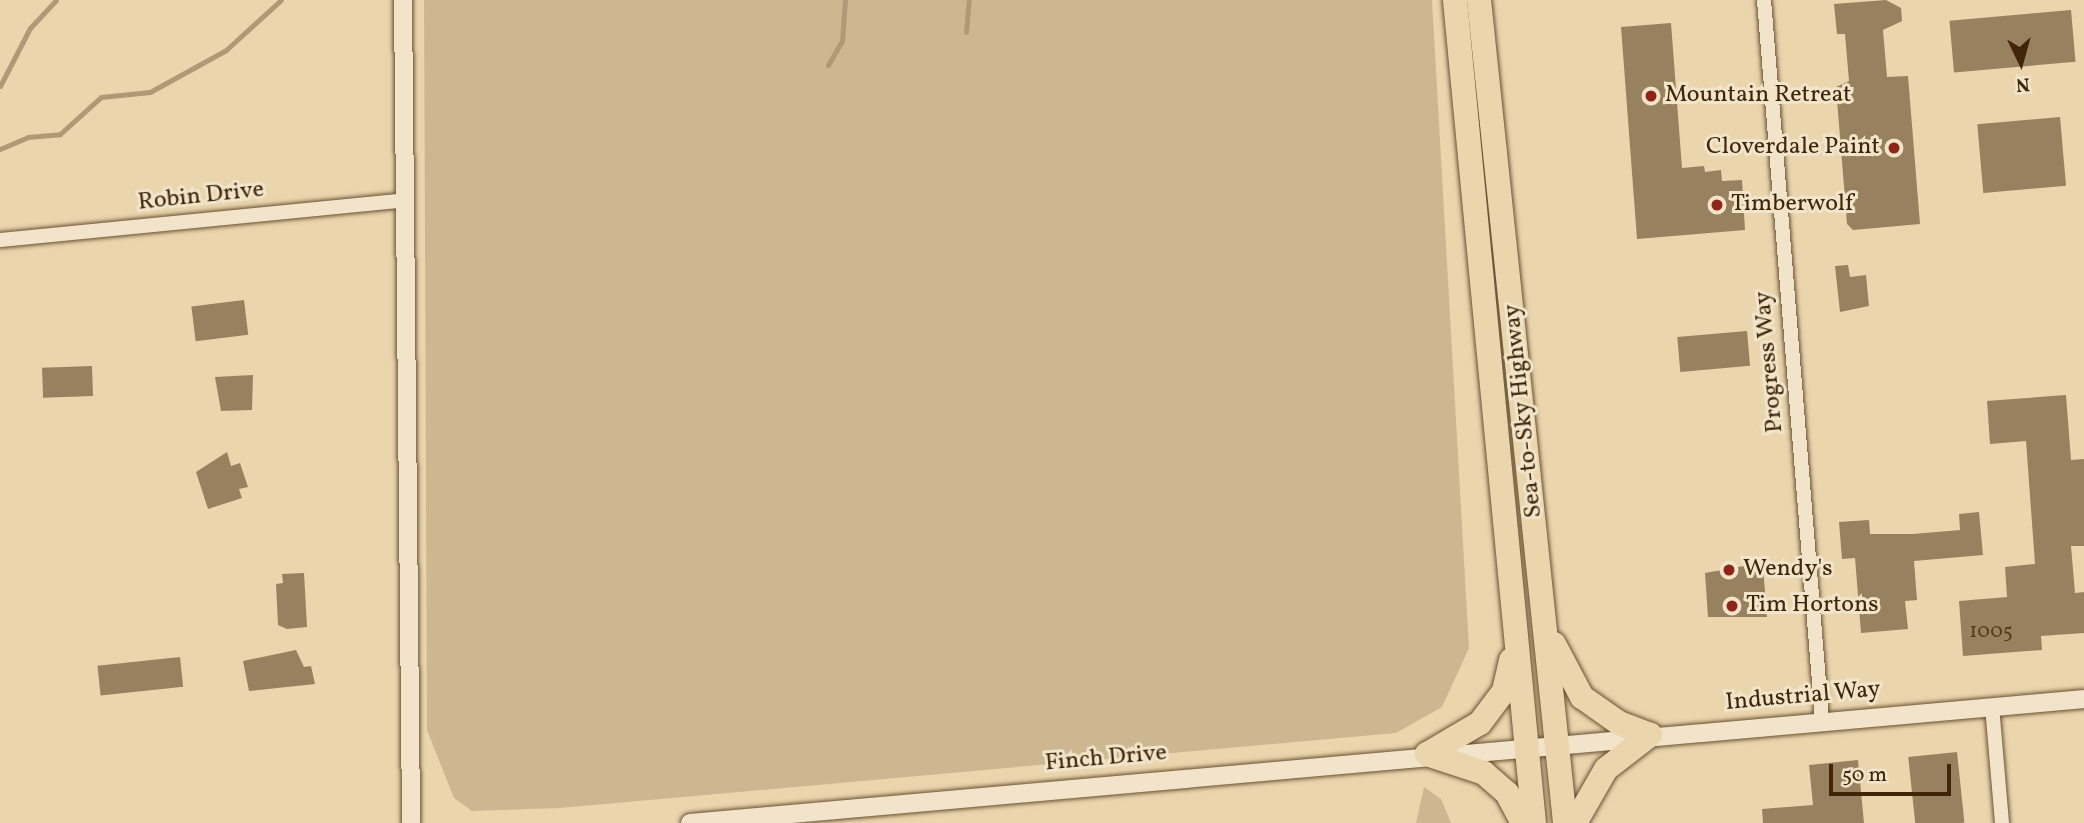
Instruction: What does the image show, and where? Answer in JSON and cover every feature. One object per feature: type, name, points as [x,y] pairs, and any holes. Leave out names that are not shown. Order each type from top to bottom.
[{"type":"highway","name":"Sea-to-Sky Highway","points":[[1455,0],[1534,823]]},
{"type":"highway","name":"Sea-to-Sky Highway","points":[[1479,0],[1565,823]]},
{"type":"highway","points":[[1544,613],[1560,661],[1582,697],[1650,735],[1605,769],[1575,823]]},
{"type":"highway","points":[[1427,754],[1461,739],[1494,707],[1510,673],[1515,628]]},
{"type":"highway","points":[[1427,754],[1484,773],[1507,793],[1523,823]]},
{"type":"street","points":[[403,0],[411,823]]},
{"type":"street","name":"Progress Way","points":[[1764,0],[1822,720]]},
{"type":"street","name":"Robin Drive","points":[[0,240],[406,200]]},
{"type":"street","name":"Industrial Way","points":[[1526,746],[2084,699]]},
{"type":"street","points":[[1993,706],[2001,823]]},
{"type":"street","name":"Finch Drive","points":[[691,823],[1526,746]]},
{"type":"shaded area","points":[[424,0],[1432,0],[1469,648],[1442,707],[1396,733],[560,808],[472,811],[454,798],[427,730]]},
{"type":"shaded area","points":[[1424,787],[1441,799],[1451,823],[1416,823]]},
{"type":"building","points":[[1886,0],[1901,8],[1902,21],[1883,30],[1887,77],[1908,76],[1920,224],[1853,230],[1847,224],[1836,87],[1849,81],[1845,34],[1837,34],[1834,4]]},
{"type":"building","points":[[2071,10],[2076,62],[1954,72],[1949,21]]},
{"type":"building","name":"Mountain Retreat","points":[[1671,23],[1682,168],[1704,166],[1705,172],[1721,170],[1722,181],[1742,180],[1745,230],[1637,239],[1621,27]]},
{"type":"building","points":[[2060,117],[2066,186],[1983,193],[1977,124]]},
{"type":"building","points":[[1848,265],[1850,277],[1866,275],[1869,306],[1840,312],[1835,266]]},
{"type":"building","points":[[244,300],[248,335],[196,341],[191,306]]},
{"type":"building","points":[[1747,331],[1750,366],[1680,372],[1677,337]]},
{"type":"building","points":[[92,366],[93,396],[43,398],[42,368]]},
{"type":"building","points":[[253,375],[252,410],[221,411],[215,377]]},
{"type":"building","points":[[2066,395],[2071,460],[2084,459],[2084,546],[2071,546],[2075,593],[2084,592],[2084,633],[2041,636],[2042,650],[1963,656],[1959,601],[2007,597],[2005,567],[2035,564],[2026,441],[1990,444],[1987,401]]},
{"type":"building","points":[[227,452],[231,466],[240,463],[248,487],[239,489],[242,498],[208,509],[196,472]]},
{"type":"building","points":[[1979,512],[1983,555],[1914,561],[1917,600],[1905,601],[1908,629],[1861,633],[1855,558],[1842,559],[1839,522],[1869,520],[1870,534],[1913,534],[1960,530],[1959,514]]},
{"type":"building","points":[[1755,564],[1763,567],[1767,617],[1708,617],[1705,573]]},
{"type":"building","points":[[304,573],[307,627],[287,629],[278,625],[276,584],[283,583],[282,574]]},
{"type":"building","points":[[296,650],[304,667],[311,666],[315,684],[249,691],[243,661]]},
{"type":"building","points":[[180,657],[183,687],[101,696],[97,666]]},
{"type":"building","points":[[1957,752],[1964,823],[1915,823],[1908,757]]},
{"type":"building","points":[[1858,760],[1864,823],[1763,823],[1762,809],[1813,805],[1809,765]]},
{"type":"waterway","points":[[0,86],[30,28],[56,0]]},
{"type":"waterway","points":[[0,149],[28,137],[60,134],[101,97],[150,92],[226,50],[281,0]]},
{"type":"waterway","points":[[828,65],[842,41],[845,0]]},
{"type":"waterway","points":[[966,32],[969,0]]},
{"type":"place","name":"Mountain Retreat","points":[[1651,96]]},
{"type":"place","name":"Cloverdale Paint","points":[[1894,148]]},
{"type":"place","name":"Timberwolf","points":[[1717,205]]},
{"type":"place","name":"Wendy's","points":[[1729,570]]},
{"type":"place","name":"Tim Hortons","points":[[1732,606]]}]
